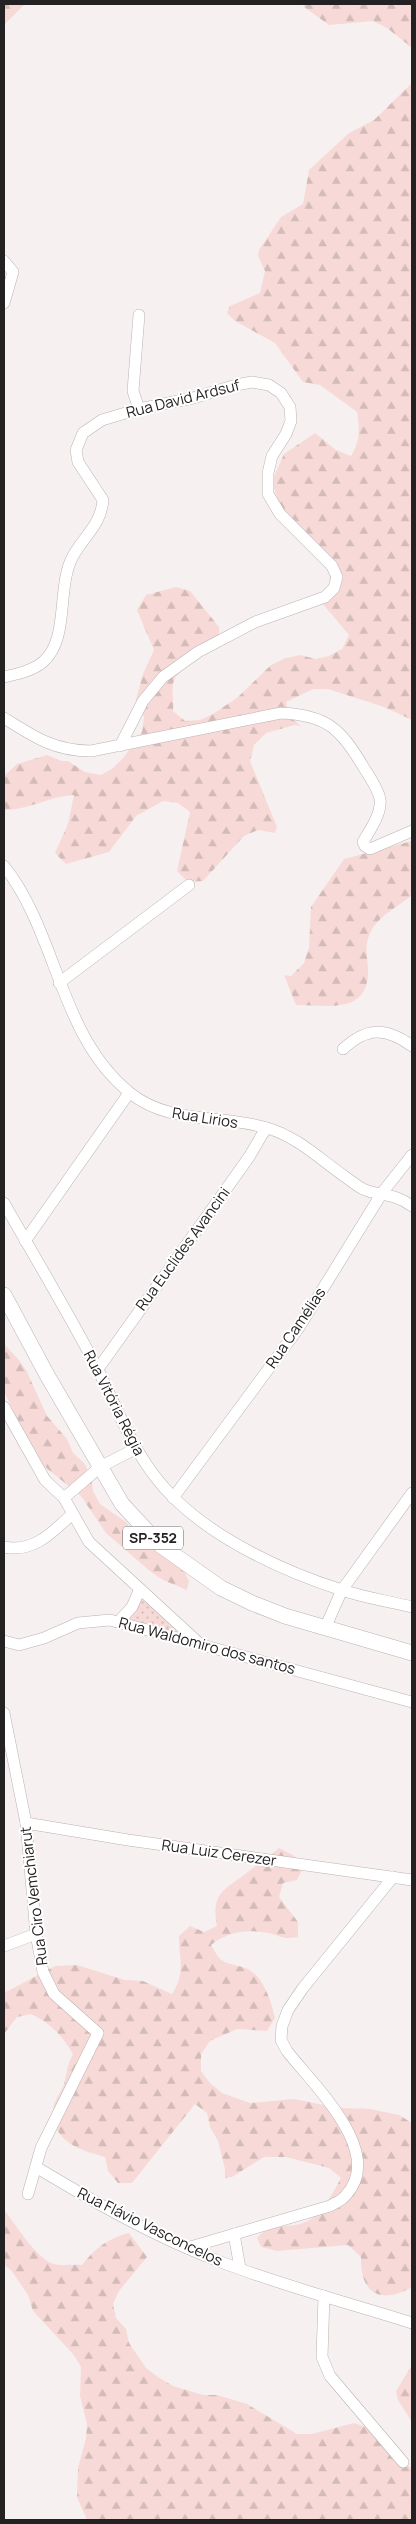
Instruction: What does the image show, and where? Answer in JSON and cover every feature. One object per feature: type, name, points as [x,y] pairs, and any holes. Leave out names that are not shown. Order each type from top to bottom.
[{"type":"main road","name":"SP-352","points":[[4,1295],[122,1504],[141,1527],[160,1545],[191,1569],[221,1588],[252,1603],[325,1628],[412,1653]]},
{"type":"street","points":[[4,262],[13,272],[4,303]]},
{"type":"street","points":[[139,315],[133,391],[139,409]]},
{"type":"street","name":"Rua David Ardsuf","points":[[4,678],[26,671],[43,662],[52,650],[58,635],[65,579],[72,557],[97,524],[102,512],[104,500],[78,462],[76,450],[83,433],[102,420],[139,409],[252,382],[268,385],[281,393],[290,407],[292,421],[272,456],[268,473],[268,494],[280,514],[332,566],[336,577],[334,588],[325,597],[256,622],[198,652],[163,677],[143,701],[120,746]]},
{"type":"street","points":[[4,718],[53,746],[71,751],[91,752],[280,713],[320,718],[336,728],[350,744],[380,800],[378,813],[363,842],[365,846],[370,849],[412,831]]},
{"type":"street","name":"Rua Lirios","points":[[4,866],[17,883],[33,914],[59,983],[91,1048],[109,1072],[129,1093],[148,1105],[176,1115],[266,1128],[285,1134],[363,1189],[400,1197],[412,1206]]},
{"type":"street","points":[[59,983],[189,885]]},
{"type":"street","points":[[343,1049],[356,1037],[371,1031],[386,1033],[412,1046]]},
{"type":"street","points":[[25,1241],[129,1093]]},
{"type":"street","name":"Rua Euclides Avancini","points":[[98,1369],[249,1157],[266,1128]]},
{"type":"street","name":"Rua Camélias","points":[[173,1498],[298,1329],[382,1193],[412,1155]]},
{"type":"street","name":"Rua Vitória Régia","points":[[4,1203],[98,1369],[135,1449],[155,1478],[173,1498],[225,1538],[264,1559],[342,1590],[412,1607]]},
{"type":"street","points":[[4,1406],[45,1480],[64,1498],[89,1542],[203,1647]]},
{"type":"street","points":[[64,1498],[100,1466],[135,1449]]},
{"type":"street","points":[[325,1628],[342,1590],[412,1493]]},
{"type":"street","points":[[4,1547],[14,1549],[34,1545],[72,1514]]},
{"type":"street","points":[[118,1622],[132,1607],[140,1589]]},
{"type":"street","name":"Rua Waldomiro dos santos","points":[[4,1641],[19,1645],[44,1638],[78,1623],[110,1620],[203,1647],[412,1702]]},
{"type":"street","name":"Rua Ciro Vemchiarut","points":[[4,1713],[26,1823],[36,1934],[43,1972],[54,1994],[98,2033],[42,2148],[28,2194]]},
{"type":"street","name":"Rua Luiz Cerezer","points":[[26,1823],[128,1840],[412,1880]]},
{"type":"street","points":[[187,2248],[330,2206],[346,2196],[357,2179],[359,2167],[355,2143],[344,2123],[287,2052],[281,2040],[282,2026],[288,2010],[303,1988],[393,1877]]},
{"type":"street","points":[[4,1946],[36,1934]]},
{"type":"street","name":"Rua Flávio Vasconcelos","points":[[36,2167],[79,2193],[187,2248],[240,2268],[412,2323]]},
{"type":"street","points":[[234,2234],[240,2268]]},
{"type":"street","points":[[324,2296],[322,2357],[330,2376],[403,2462]]},
{"type":"green space","points":[[4,4],[25,4],[4,25]]},
{"type":"green space","points":[[303,4],[412,4],[412,54],[411,47],[387,28],[373,21],[329,25],[304,7]]},
{"type":"green space","points":[[412,83],[412,720],[384,707],[328,689],[313,689],[286,702],[289,716],[301,726],[295,725],[266,733],[254,745],[250,761],[277,827],[275,833],[258,830],[244,836],[203,881],[188,882],[177,871],[190,812],[178,803],[163,801],[136,816],[109,852],[66,864],[55,853],[68,824],[74,795],[22,808],[4,810],[4,776],[17,764],[47,755],[62,761],[68,761],[85,772],[101,775],[113,768],[124,757],[142,732],[144,717],[136,700],[143,674],[154,650],[137,610],[146,595],[176,587],[190,591],[219,627],[220,641],[188,665],[174,680],[173,711],[185,721],[200,720],[213,714],[238,697],[271,665],[286,658],[301,655],[315,659],[329,656],[342,649],[349,635],[322,603],[329,595],[330,572],[279,505],[272,481],[284,454],[315,433],[336,450],[351,456],[358,435],[357,412],[320,385],[303,382],[275,343],[235,321],[227,313],[230,306],[260,293],[265,271],[258,256],[259,250],[281,217],[303,204],[309,170],[349,133],[374,120]]},
{"type":"green space","points":[[412,841],[412,895],[383,917],[370,933],[367,949],[368,975],[365,988],[359,997],[341,1005],[296,1005],[284,975],[291,976],[304,963],[309,947],[311,907],[344,859]]},
{"type":"green space","points":[[4,1344],[27,1372],[47,1416],[67,1439],[73,1453],[84,1463],[91,1476],[93,1491],[100,1504],[126,1522],[144,1545],[182,1567],[189,1581],[187,1590],[163,1580],[151,1572],[106,1533],[81,1496],[34,1458],[4,1391]]},
{"type":"green space","points":[[141,1594],[192,1641],[123,1620]]},
{"type":"green space","points":[[279,1848],[293,1855],[304,1866],[297,1880],[283,1883],[279,1897],[298,1922],[298,1937],[285,1938],[252,1931],[231,1934],[211,1945],[222,1960],[245,1968],[257,1976],[268,1996],[275,2018],[267,2031],[237,2029],[210,2041],[201,2054],[201,2071],[210,2083],[222,2093],[250,2103],[294,2099],[339,2108],[370,2109],[399,2115],[412,2123],[412,2287],[391,2295],[374,2293],[364,2280],[361,2257],[348,2245],[277,2251],[261,2247],[257,2238],[267,2230],[300,2224],[314,2217],[329,2198],[341,2178],[329,2168],[286,2157],[264,2157],[232,2177],[225,2178],[225,2169],[218,2141],[210,2127],[207,2113],[195,2104],[132,2183],[118,2183],[108,2171],[105,2157],[70,2144],[58,2132],[53,2109],[64,2084],[68,2065],[73,2054],[65,2041],[50,2026],[31,2014],[17,2017],[4,2034],[4,1993],[55,1966],[77,1965],[125,1980],[143,1981],[172,1994],[179,1979],[181,1966],[179,1936],[190,1926],[204,1932],[217,1926],[216,1907],[220,1895],[230,1885]]},
{"type":"green space","points":[[4,2210],[33,2248],[47,2261],[57,2265],[82,2265],[103,2244],[129,2233],[147,2257],[119,2291],[113,2304],[116,2318],[126,2329],[129,2343],[146,2368],[173,2386],[203,2395],[217,2395],[247,2404],[297,2434],[312,2434],[354,2423],[369,2428],[412,2469],[412,2520],[87,2520],[77,2497],[78,2468],[86,2438],[87,2424],[80,2396],[81,2367],[73,2354],[33,2311],[28,2295],[11,2270],[4,2265]]},
{"type":"green space","points":[[412,2365],[412,2422],[398,2400],[396,2391]]}]
